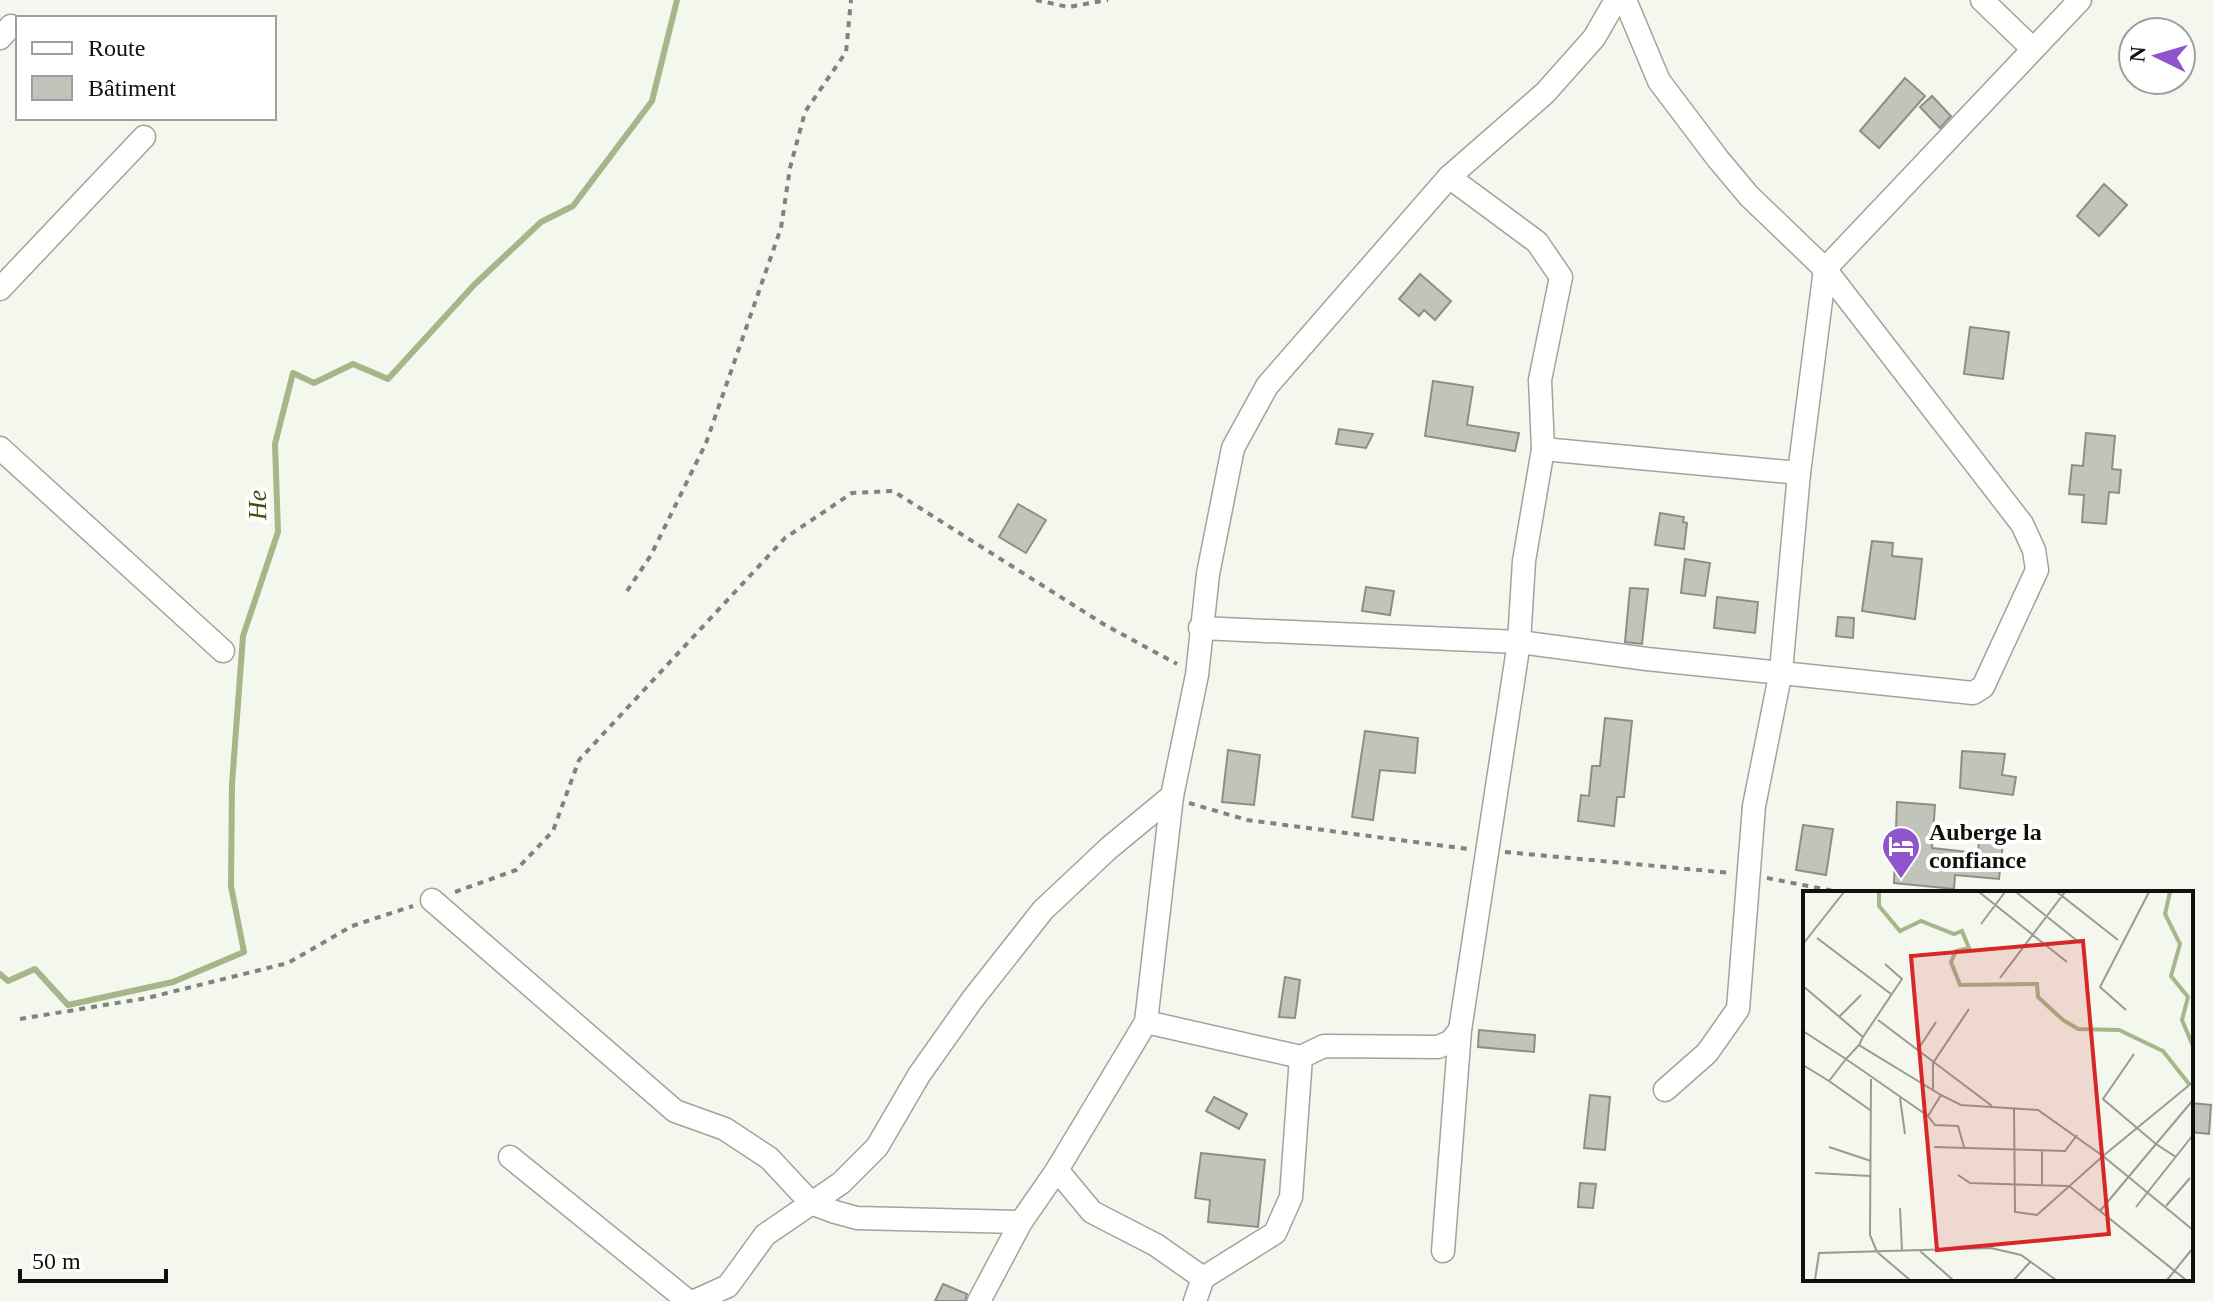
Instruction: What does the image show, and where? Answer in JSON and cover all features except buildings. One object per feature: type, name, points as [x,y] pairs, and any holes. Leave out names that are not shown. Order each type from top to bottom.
[{"type":"street","points":[[979,1301],[1021,1222],[1057,1170],[1146,1022],[1172,796],[1197,675],[1200,628],[1233,448],[1267,386],[1449,177],[1545,93],[1594,38],[1616,0]]},
{"type":"street","points":[[1200,628],[1519,642],[1647,659],[1973,693],[1983,687],[2037,570],[2034,550],[2022,524],[1825,269],[1749,196],[1659,81],[1625,0]]},
{"type":"street","points":[[1982,0],[2033,49]]},
{"type":"street","points":[[1665,1090],[1707,1053],[1738,1009],[1754,806],[1781,671],[1799,473],[1825,269],[2080,0]]},
{"type":"street","points":[[0,289],[144,137]]},
{"type":"street","points":[[1443,1251],[1460,1030],[1519,642],[1524,561],[1543,449],[1540,380],[1561,277],[1537,242],[1449,177]]},
{"type":"street","points":[[0,448],[223,651]]},
{"type":"street","points":[[1543,449],[1799,473]]},
{"type":"street","points":[[695,1301],[728,1286],[765,1235],[841,1183],[877,1147],[928,1062],[1043,910],[1109,848],[1172,796]]},
{"type":"street","points":[[432,900],[675,1111],[725,1129],[769,1158],[811,1203],[857,1218],[1021,1222]]},
{"type":"street","points":[[1146,1022],[1301,1057],[1324,1046],[1438,1047],[1450,1042],[1460,1030]]},
{"type":"street","points":[[1195,1301],[1203,1278],[1275,1233],[1291,1197],[1301,1057]]},
{"type":"street","points":[[510,1157],[688,1301]]},
{"type":"street","points":[[1057,1170],[1092,1212],[1156,1245],[1203,1278]]},
{"type":"path","points":[[627,591],[651,555],[706,443],[781,228],[790,168],[805,112],[846,52],[851,0]]},
{"type":"path","points":[[1036,0],[1068,7],[1108,0]]},
{"type":"path","points":[[20,1019],[147,998],[288,963],[352,926],[516,870],[553,831],[579,760],[785,538],[852,493],[893,491],[1105,625],[1197,675]]},
{"type":"waterway","name":"He","points":[[0,974],[8,981],[35,969],[68,1005],[173,982],[244,952],[231,886],[232,784],[243,636],[278,532],[275,444],[293,373],[314,383],[353,364],[388,379],[474,285],[541,222],[573,206],[652,101],[677,0]]},
{"type":"place","name":"Auberge la confiance","points":[[1901,880]]}]
